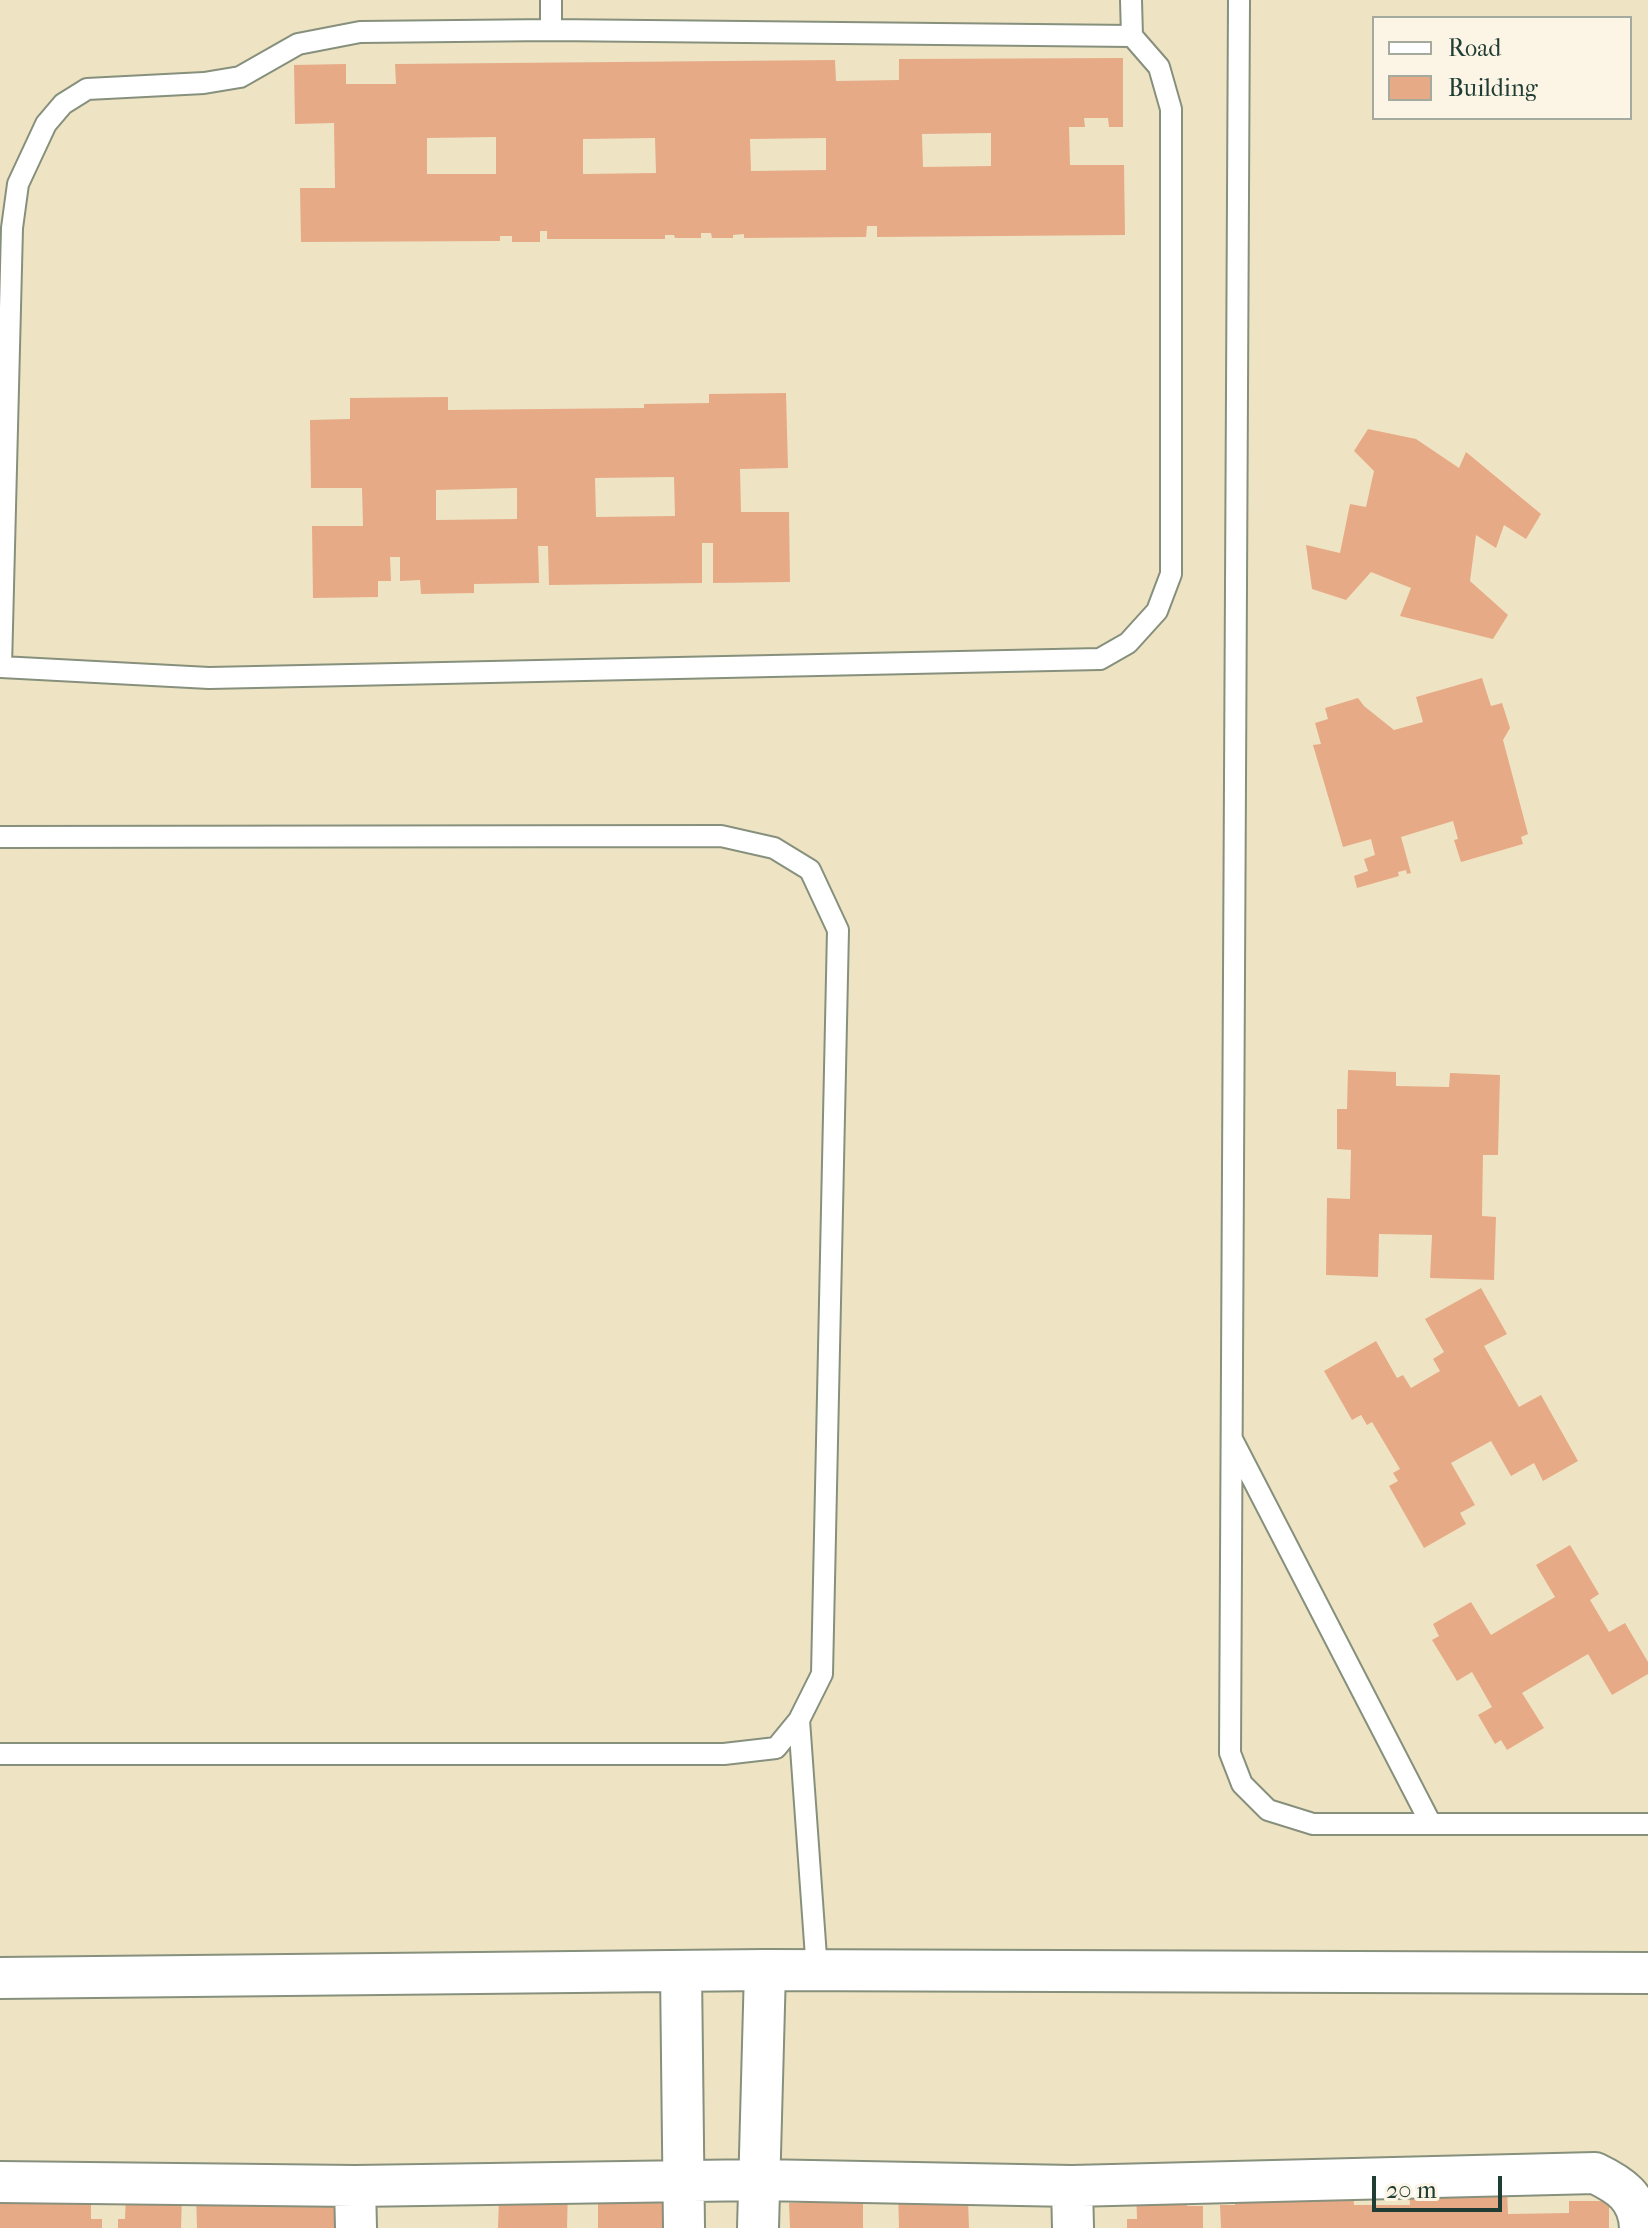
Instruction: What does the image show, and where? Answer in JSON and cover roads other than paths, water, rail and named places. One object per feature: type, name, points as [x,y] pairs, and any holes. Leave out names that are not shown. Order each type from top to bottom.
[{"type":"street","points":[[758,2228],[765,1970]]},
{"type":"street","points":[[0,1978],[765,1970],[1648,1973]]},
{"type":"street","points":[[681,1971],[684,2228]]},
{"type":"street","points":[[0,2182],[355,2186],[759,2180],[1072,2186],[1595,2173],[1619,2184],[1633,2198],[1640,2217],[1640,2228]]},
{"type":"street","points":[[355,2186],[356,2228]]},
{"type":"street","points":[[1072,2186],[1073,2228]]},
{"type":"lane","points":[[551,0],[551,30]]},
{"type":"lane","points":[[1131,0],[1132,36],[1159,67],[1171,109],[1171,574],[1157,611],[1128,643],[1100,659],[209,678],[0,667],[4,346],[18,184],[46,124],[63,104],[87,89],[204,83],[240,77],[298,44],[360,32],[551,30],[1132,36]]},
{"type":"lane","points":[[1239,0],[1230,1753],[1242,1784],[1268,1810],[1313,1824],[1648,1824]]},
{"type":"lane","points":[[0,837],[721,836],[774,848],[810,870],[838,930],[822,1674],[799,1720],[776,1748],[724,1754],[0,1754]]},
{"type":"lane","points":[[1231,1438],[1431,1824]]},
{"type":"lane","points":[[799,1720],[817,1971]]}]
